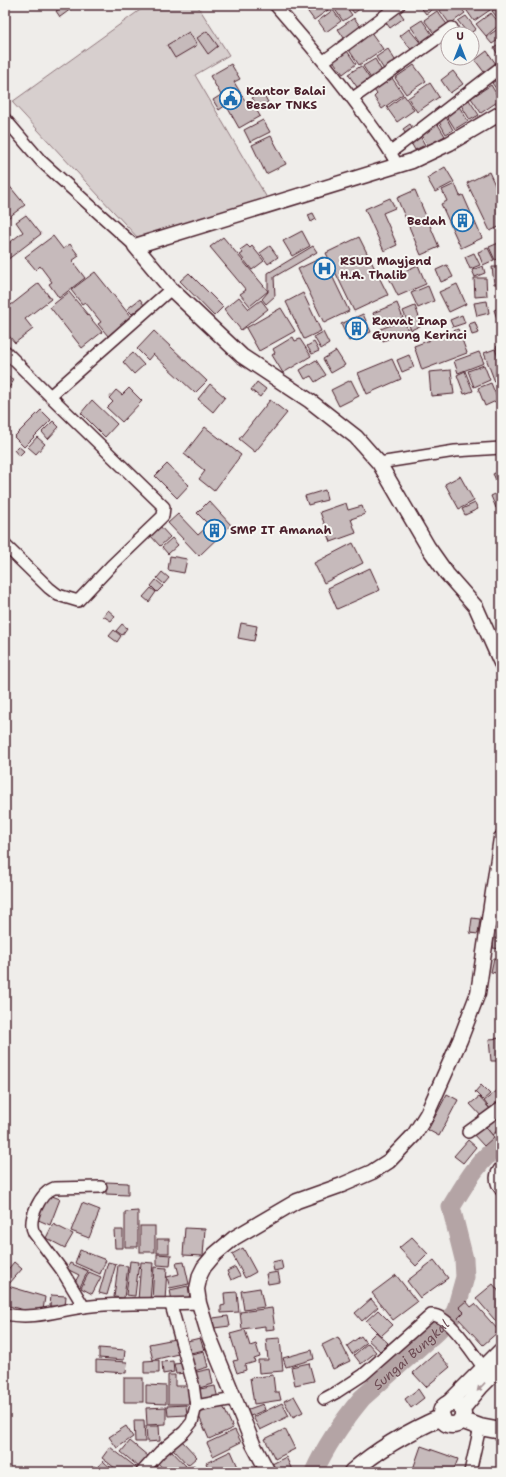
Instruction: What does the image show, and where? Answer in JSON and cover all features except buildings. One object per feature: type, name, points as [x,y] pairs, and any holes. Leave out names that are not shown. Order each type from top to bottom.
[{"type":"highway","points":[[352,1472],[377,1453],[422,1426],[453,1413],[480,1427],[501,1431]]},
{"type":"main road","points":[[501,113],[450,143],[412,161],[135,246],[172,289],[242,356],[310,401],[356,437],[379,463],[428,547],[446,574],[476,607],[501,663]]},
{"type":"main road","points":[[268,1472],[253,1444],[209,1336],[199,1303],[197,1289],[200,1275],[204,1267],[224,1245],[266,1218],[297,1201],[353,1181],[372,1172],[389,1161],[414,1135],[427,1114],[460,1040],[478,993],[501,838]]},
{"type":"main road","points":[[453,1413],[484,1367],[501,1350]]},
{"type":"main road","points":[[453,1413],[501,1367]]},
{"type":"street","points":[[275,5],[324,61],[353,98],[391,152],[397,165]]},
{"type":"street","points":[[324,61],[398,5]]},
{"type":"street","points":[[353,98],[440,36]]},
{"type":"street","points":[[391,152],[501,67]]},
{"type":"street","points":[[5,119],[41,161],[135,246]]},
{"type":"street","points":[[50,396],[172,289]]},
{"type":"street","points":[[5,351],[164,508],[164,512],[160,519],[111,566],[78,601],[58,595],[5,545]]},
{"type":"street","points":[[379,463],[455,451],[501,448]]},
{"type":"street","points":[[468,1132],[501,1108]]},
{"type":"street","points":[[501,1167],[497,1172],[496,1178],[501,1190]]},
{"type":"street","points":[[84,1307],[61,1269],[34,1233],[31,1227],[32,1219],[43,1195],[50,1189],[101,1187]]},
{"type":"street","points":[[5,1314],[14,1316],[36,1316],[84,1307],[132,1304],[172,1305],[199,1303]]},
{"type":"street","points":[[142,1472],[160,1452],[184,1432],[192,1422],[196,1406],[194,1390],[172,1305]]},
{"type":"street","points":[[324,1399],[338,1392],[362,1375],[431,1315],[442,1317],[453,1327],[484,1367]]},
{"type":"street","points":[[196,1406],[234,1399]]},
{"type":"street","points":[[470,1472],[480,1427]]},
{"type":"shaded area","points":[[147,5],[197,5],[229,55],[195,75],[267,198],[138,238],[12,102]]},
{"type":"waterway","name":"Sungai Bungkal","points":[[314,1472],[335,1434],[362,1398],[434,1334],[455,1313],[465,1277],[464,1259],[451,1207],[467,1181],[485,1157],[501,1144]]},
{"type":"place","name":"Kantor Balai Besar TNKS","points":[[230,98]]},
{"type":"place","name":"Bedah","points":[[462,221]]},
{"type":"place","name":"RSUD Mayjend H.A. Thalib","points":[[325,268]]},
{"type":"place","name":"Rawat Inap Gunung Kerinci","points":[[356,328]]},
{"type":"place","name":"SMP IT Amanah","points":[[215,530]]}]
